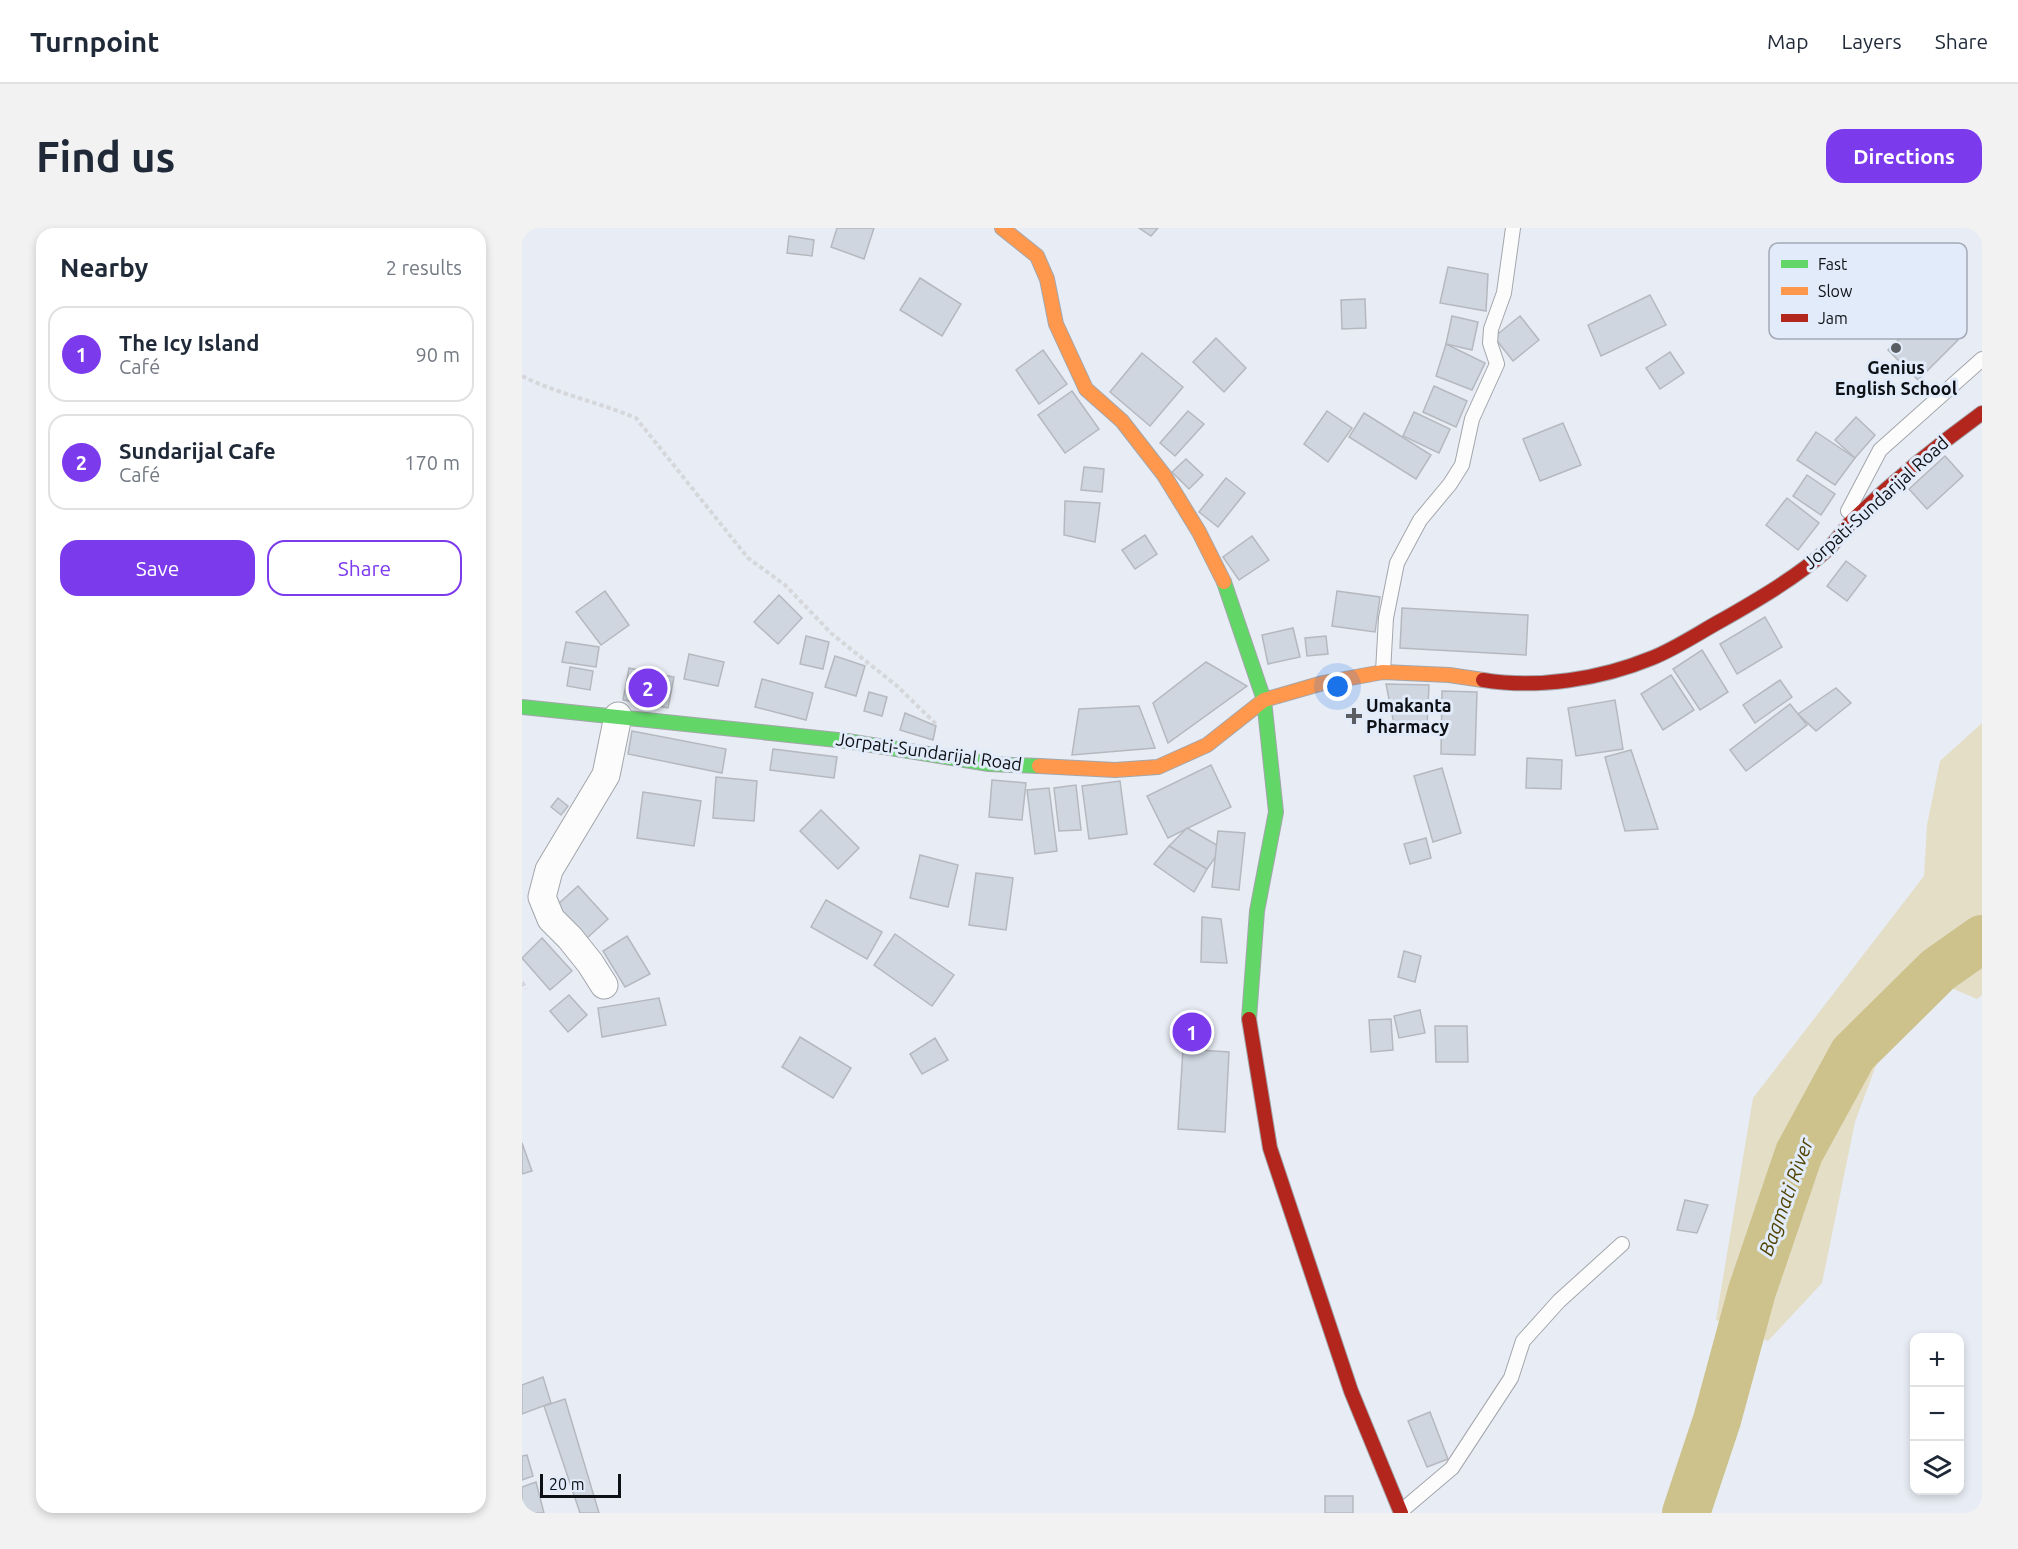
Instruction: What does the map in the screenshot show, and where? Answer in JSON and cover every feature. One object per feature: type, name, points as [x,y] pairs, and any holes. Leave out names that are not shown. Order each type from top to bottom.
[{"type":"main road","points":[[1002,228],[1037,256],[1047,279],[1056,324],[1086,389],[1122,421],[1164,475],[1199,532],[1227,587],[1264,700],[1276,812],[1257,911],[1248,1015],[1266,1126],[1270,1148],[1351,1391],[1401,1513]]},
{"type":"main road","name":"Jorpati-Sundarijal Road","points":[[522,707],[847,741],[989,764],[1115,770],[1158,767],[1206,745],[1264,700],[1323,683],[1383,672],[1449,675],[1501,683],[1552,682],[1606,673],[1653,658],[1750,604],[1790,578],[1827,550],[1855,518],[1940,444],[1982,412]]},
{"type":"street","points":[[604,985],[584,955],[551,919],[542,897],[549,870],[606,775],[618,716]]},
{"type":"lane","points":[[1383,672],[1386,618],[1397,563],[1420,520],[1450,484],[1462,465],[1472,419],[1497,364],[1490,343],[1491,329],[1504,292],[1513,228]]},
{"type":"lane","points":[[1827,550],[1880,450],[1982,359]]},
{"type":"lane","points":[[1401,1513],[1452,1468],[1512,1378],[1523,1341],[1559,1301],[1622,1244]]},
{"type":"path","points":[[522,375],[544,387],[610,407],[636,418],[748,558],[785,585],[832,634],[897,686],[949,735],[959,759]]},
{"type":"path","points":[[522,982],[526,989]]},
{"type":"shaded area","points":[[1982,723],[1982,995],[1977,999],[1942,984],[1913,1009],[1881,1052],[1855,1122],[1822,1283],[1768,1341],[1716,1320],[1753,1098],[1924,876],[1927,825],[1940,761]]},
{"type":"building","points":[[837,228],[874,228],[864,259],[831,247]]},
{"type":"building","points":[[1139,228],[1158,228],[1151,236]]},
{"type":"building","points":[[789,236],[814,240],[812,256],[787,253]]},
{"type":"building","points":[[1448,267],[1488,274],[1486,311],[1440,303]]},
{"type":"building","points":[[920,278],[961,304],[942,336],[900,310]]},
{"type":"building","points":[[1650,295],[1666,325],[1601,356],[1588,325]]},
{"type":"building","points":[[1365,299],[1366,328],[1342,329],[1341,300]]},
{"type":"building","points":[[1452,316],[1478,322],[1472,350],[1446,344]]},
{"type":"building","points":[[1520,316],[1539,340],[1513,361],[1494,337]]},
{"type":"building","points":[[1216,338],[1246,368],[1224,392],[1193,362]]},
{"type":"building","points":[[1899,339],[1958,340],[1918,380],[1888,350]]},
{"type":"building","points":[[1446,344],[1485,363],[1472,390],[1436,376]]},
{"type":"building","points":[[1043,350],[1067,384],[1039,404],[1016,370]]},
{"type":"building","points":[[1670,352],[1684,373],[1660,389],[1646,368]]},
{"type":"building","points":[[1142,353],[1183,387],[1150,426],[1110,392]]},
{"type":"building","points":[[1434,386],[1467,401],[1456,427],[1423,412]]},
{"type":"building","points":[[1072,391],[1099,429],[1065,453],[1038,415]]},
{"type":"building","points":[[1188,411],[1204,424],[1175,456],[1160,443]]},
{"type":"building","points":[[1327,411],[1352,428],[1328,462],[1304,444]]},
{"type":"building","points":[[1414,412],[1450,429],[1439,453],[1403,436]]},
{"type":"building","points":[[1364,413],[1431,455],[1416,479],[1349,437]]},
{"type":"building","points":[[1856,417],[1875,435],[1855,458],[1835,440]]},
{"type":"building","points":[[1563,423],[1581,465],[1540,481],[1523,439]]},
{"type":"building","points":[[1816,432],[1855,458],[1835,485],[1797,460]]},
{"type":"building","points":[[1945,456],[1963,476],[1927,509],[1909,489]]},
{"type":"building","points":[[1186,459],[1203,475],[1189,489],[1172,472]]},
{"type":"building","points":[[1084,467],[1104,469],[1102,492],[1081,490]]},
{"type":"building","points":[[1807,475],[1835,494],[1821,515],[1793,496]]},
{"type":"building","points":[[1226,478],[1245,493],[1218,527],[1199,512]]},
{"type":"building","points":[[1787,498],[1819,523],[1798,550],[1766,525]]},
{"type":"building","points":[[1065,501],[1100,503],[1095,542],[1064,535]]},
{"type":"building","points":[[1145,535],[1157,554],[1135,569],[1122,550]]},
{"type":"building","points":[[1252,536],[1269,560],[1239,580],[1223,557]]},
{"type":"building","points":[[1846,561],[1866,576],[1847,601],[1827,586]]},
{"type":"building","points":[[605,591],[629,625],[601,645],[576,612]]},
{"type":"building","points":[[1337,591],[1380,597],[1375,632],[1332,626]]},
{"type":"building","points":[[779,595],[802,618],[778,644],[754,622]]},
{"type":"building","points":[[1402,608],[1528,615],[1526,655],[1400,648]]},
{"type":"building","points":[[1765,617],[1782,647],[1737,674],[1720,644]]},
{"type":"building","points":[[1293,628],[1300,657],[1268,664],[1262,635]]},
{"type":"building","points":[[806,636],[829,642],[823,669],[800,664]]},
{"type":"building","points":[[1326,636],[1328,654],[1307,656],[1305,638]]},
{"type":"building","points":[[566,642],[599,647],[596,667],[562,662]]},
{"type":"building","points":[[1702,650],[1728,692],[1700,710],[1673,669]]},
{"type":"building","points":[[689,654],[724,662],[718,686],[684,679]]},
{"type":"building","points":[[835,656],[865,666],[856,696],[825,687]]},
{"type":"building","points":[[1206,662],[1247,686],[1168,743],[1153,703]]},
{"type":"building","points":[[570,667],[593,671],[590,690],[567,686]]},
{"type":"building","points":[[629,668],[674,677],[668,708],[623,700]]},
{"type":"building","points":[[1671,675],[1694,710],[1663,730],[1641,694]]},
{"type":"building","points":[[762,679],[813,693],[806,720],[755,707]]},
{"type":"building","points":[[1780,680],[1792,697],[1755,723],[1743,705]]},
{"type":"building","points":[[1386,684],[1429,685],[1427,727],[1394,724]]},
{"type":"building","points":[[1836,688],[1851,703],[1816,731],[1798,714]]},
{"type":"building","points":[[1442,691],[1477,692],[1475,755],[1441,754]]},
{"type":"building","points":[[869,692],[887,697],[882,716],[864,711]]},
{"type":"building","points":[[1615,700],[1623,749],[1576,756],[1568,708]]},
{"type":"building","points":[[1790,704],[1807,725],[1746,771],[1730,750]]},
{"type":"building","points":[[1139,706],[1155,748],[1072,755],[1079,709]]},
{"type":"building","points":[[905,713],[936,726],[933,740],[900,730]]},
{"type":"building","points":[[632,731],[726,749],[722,773],[628,754]]},
{"type":"building","points":[[773,749],[837,757],[834,778],[770,770]]},
{"type":"building","points":[[1631,750],[1658,829],[1625,831],[1605,757]]},
{"type":"building","points":[[1527,758],[1562,760],[1561,789],[1526,788]]},
{"type":"building","points":[[1211,765],[1231,807],[1168,838],[1147,796]]},
{"type":"building","points":[[1442,768],[1461,833],[1433,842],[1414,776]]},
{"type":"building","points":[[716,777],[757,781],[754,821],[713,818]]},
{"type":"building","points":[[992,780],[1026,783],[1022,820],[989,817]]},
{"type":"building","points":[[1120,781],[1127,834],[1089,839],[1082,786]]},
{"type":"building","points":[[1076,785],[1081,830],[1059,831],[1054,788]]},
{"type":"building","points":[[1049,788],[1057,851],[1035,854],[1027,790]]},
{"type":"building","points":[[643,792],[701,801],[694,846],[637,838]]},
{"type":"building","points":[[558,798],[568,806],[561,815],[551,807]]},
{"type":"building","points":[[821,810],[859,848],[838,869],[800,831]]},
{"type":"building","points":[[1187,828],[1222,848],[1207,869],[1169,846]]},
{"type":"building","points":[[1218,831],[1245,833],[1239,890],[1212,887]]},
{"type":"building","points":[[1426,838],[1431,858],[1410,864],[1404,844]]},
{"type":"building","points":[[1169,846],[1207,869],[1194,892],[1154,864]]},
{"type":"building","points":[[920,855],[958,865],[948,907],[910,898]]},
{"type":"building","points":[[976,873],[1013,878],[1006,930],[969,925]]},
{"type":"building","points":[[578,886],[608,919],[586,939],[556,906]]},
{"type":"building","points":[[826,900],[882,932],[867,959],[811,927]]},
{"type":"building","points":[[1202,917],[1221,919],[1227,963],[1201,962]]},
{"type":"building","points":[[895,934],[954,975],[932,1006],[874,965]]},
{"type":"building","points":[[627,936],[650,974],[625,987],[603,951]]},
{"type":"building","points":[[542,938],[572,971],[550,990],[522,958]]},
{"type":"building","points":[[1404,951],[1421,956],[1415,982],[1398,977]]},
{"type":"building","points":[[569,995],[587,1015],[568,1032],[550,1011]]},
{"type":"building","points":[[659,998],[666,1025],[602,1037],[598,1008]]},
{"type":"building","points":[[1420,1010],[1425,1033],[1399,1038],[1394,1016]]},
{"type":"building","points":[[1391,1019],[1393,1050],[1371,1052],[1369,1020]]},
{"type":"building","points":[[1435,1026],[1467,1026],[1468,1062],[1436,1062]]},
{"type":"building","points":[[800,1037],[851,1068],[833,1098],[782,1067]]},
{"type":"building","points":[[935,1038],[948,1060],[922,1074],[910,1054]]},
{"type":"building","points":[[1183,1049],[1229,1052],[1225,1132],[1178,1129]]},
{"type":"building","points":[[522,1143],[532,1171],[522,1174]]},
{"type":"building","points":[[1685,1200],[1708,1205],[1697,1233],[1677,1230]]},
{"type":"building","points":[[543,1377],[551,1403],[522,1414],[522,1385]]},
{"type":"building","points":[[565,1399],[599,1513],[580,1513],[544,1406]]},
{"type":"building","points":[[1430,1412],[1448,1459],[1427,1467],[1408,1421]]},
{"type":"building","points":[[527,1455],[533,1476],[522,1480],[522,1456]]},
{"type":"building","points":[[536,1482],[544,1513],[522,1513],[522,1487]]},
{"type":"building","points":[[1325,1496],[1353,1496],[1353,1513],[1325,1513]]},
{"type":"waterway","name":"Bagmati River","points":[[1686,1513],[1717,1420],[1752,1291],[1799,1153],[1853,1054],[1938,970],[1982,939]]},
{"type":"traffic: fast","points":[[1224,582],[1264,700],[1276,812],[1257,911],[1249,1019]]},
{"type":"traffic: fast","points":[[522,707],[847,741],[989,764],[1039,766]]},
{"type":"traffic: slow","points":[[1002,228],[1037,256],[1047,279],[1056,324],[1086,389],[1122,421],[1164,475],[1199,532],[1224,582]]},
{"type":"traffic: slow","points":[[1039,766],[1115,770],[1158,767],[1207,745],[1264,700],[1323,683],[1383,672],[1449,675],[1483,680]]},
{"type":"traffic: jam","points":[[1483,680],[1547,683],[1591,677],[1632,665],[1679,645],[1763,596],[1814,561],[1886,490],[1982,413]]},
{"type":"traffic: jam","points":[[1249,1019],[1270,1148],[1351,1391],[1401,1513]]},
{"type":"place","name":"Genius English School","points":[[1896,348]]},
{"type":"place","name":"Sundarijal Cafe","points":[[648,688]]},
{"type":"place","name":"Umakanta Pharmacy","points":[[1354,716]]},
{"type":"place","name":"The Icy Island","points":[[1192,1032]]}]
